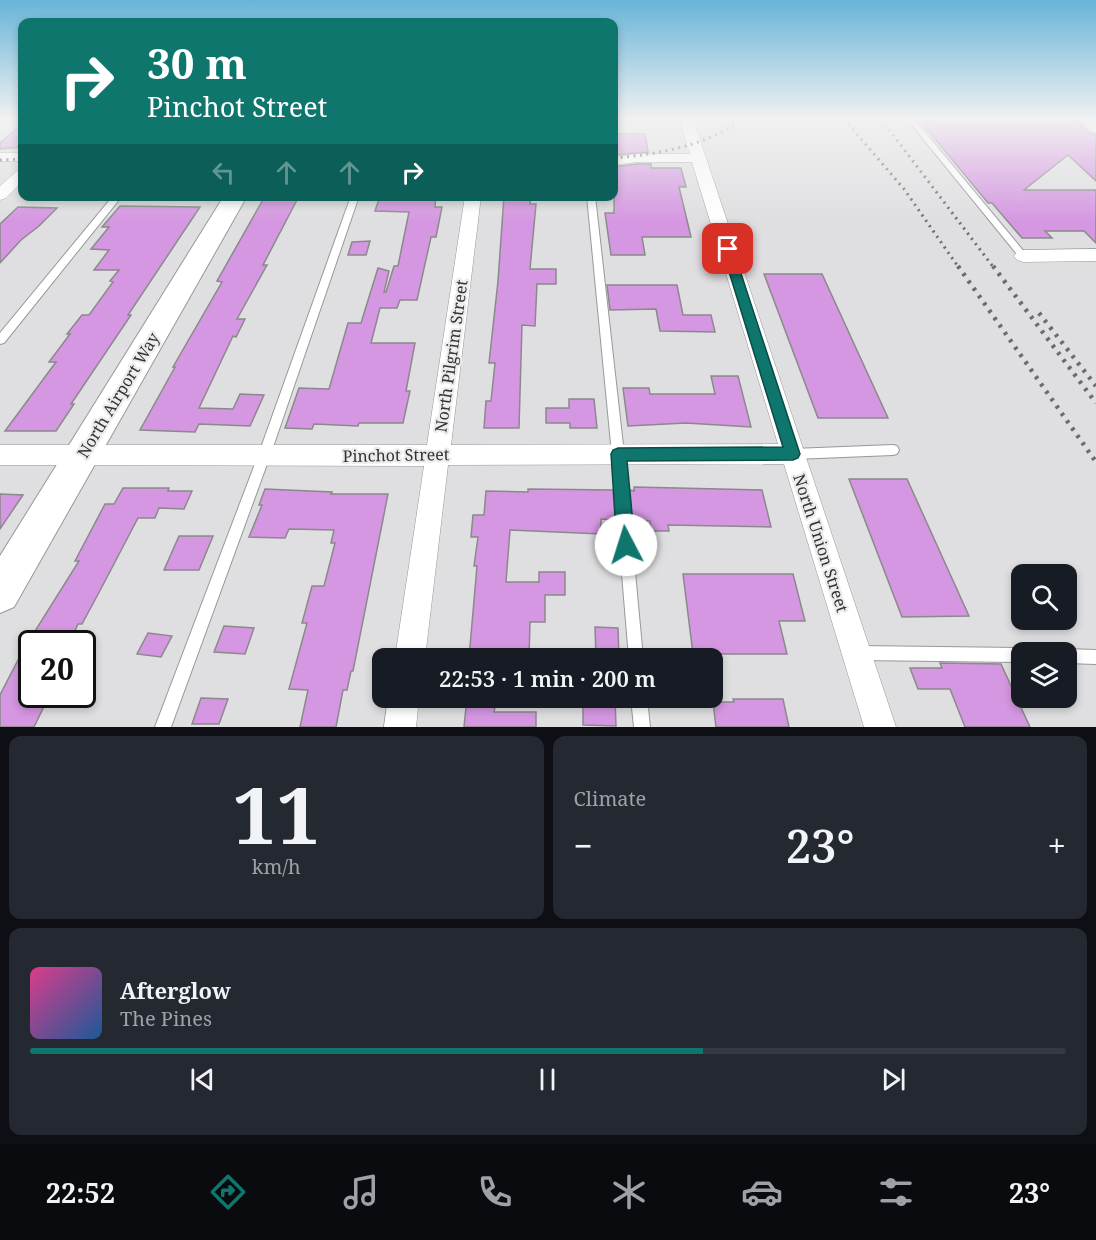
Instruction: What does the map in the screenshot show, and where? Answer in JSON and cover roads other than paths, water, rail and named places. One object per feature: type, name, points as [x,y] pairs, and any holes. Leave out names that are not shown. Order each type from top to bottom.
[{"type":"main road","name":"North Airport Way","points":[[0,593],[233,201]]},
{"type":"street","name":"North Union Street","points":[[697,153],[879,727]]},
{"type":"street","points":[[618,156],[699,158]]},
{"type":"street","points":[[0,157],[18,157]]},
{"type":"street","points":[[618,160],[637,158]]},
{"type":"street","points":[[0,162],[18,162]]},
{"type":"street","points":[[0,195],[18,178]]},
{"type":"street","name":"North Pilgrim Street","points":[[411,648],[472,201]]},
{"type":"street","points":[[1023,256],[1096,255]]},
{"type":"street","name":"Pinchot Street","points":[[0,455],[793,454]]},
{"type":"street","points":[[400,727],[403,708]]},
{"type":"lane","points":[[938,153],[1023,256]]},
{"type":"lane","points":[[0,340],[114,201]]},
{"type":"lane","points":[[163,727],[264,456],[353,201]]},
{"type":"lane","points":[[592,201],[635,648]]},
{"type":"lane","points":[[793,454],[893,450]]},
{"type":"lane","points":[[856,653],[1011,655]]},
{"type":"lane","points":[[1077,656],[1096,657]]},
{"type":"lane","points":[[640,708],[642,727]]},
{"type":"railway","points":[[618,158],[655,153]]},
{"type":"railway","points":[[873,153],[904,189],[959,268]]},
{"type":"railway","points":[[907,153],[994,268]]},
{"type":"railway","points":[[0,160],[18,159]]},
{"type":"railway","points":[[958,266],[1096,462]]},
{"type":"railway","points":[[993,266],[1096,403]]},
{"type":"railway","points":[[1039,313],[1096,386]]}]
